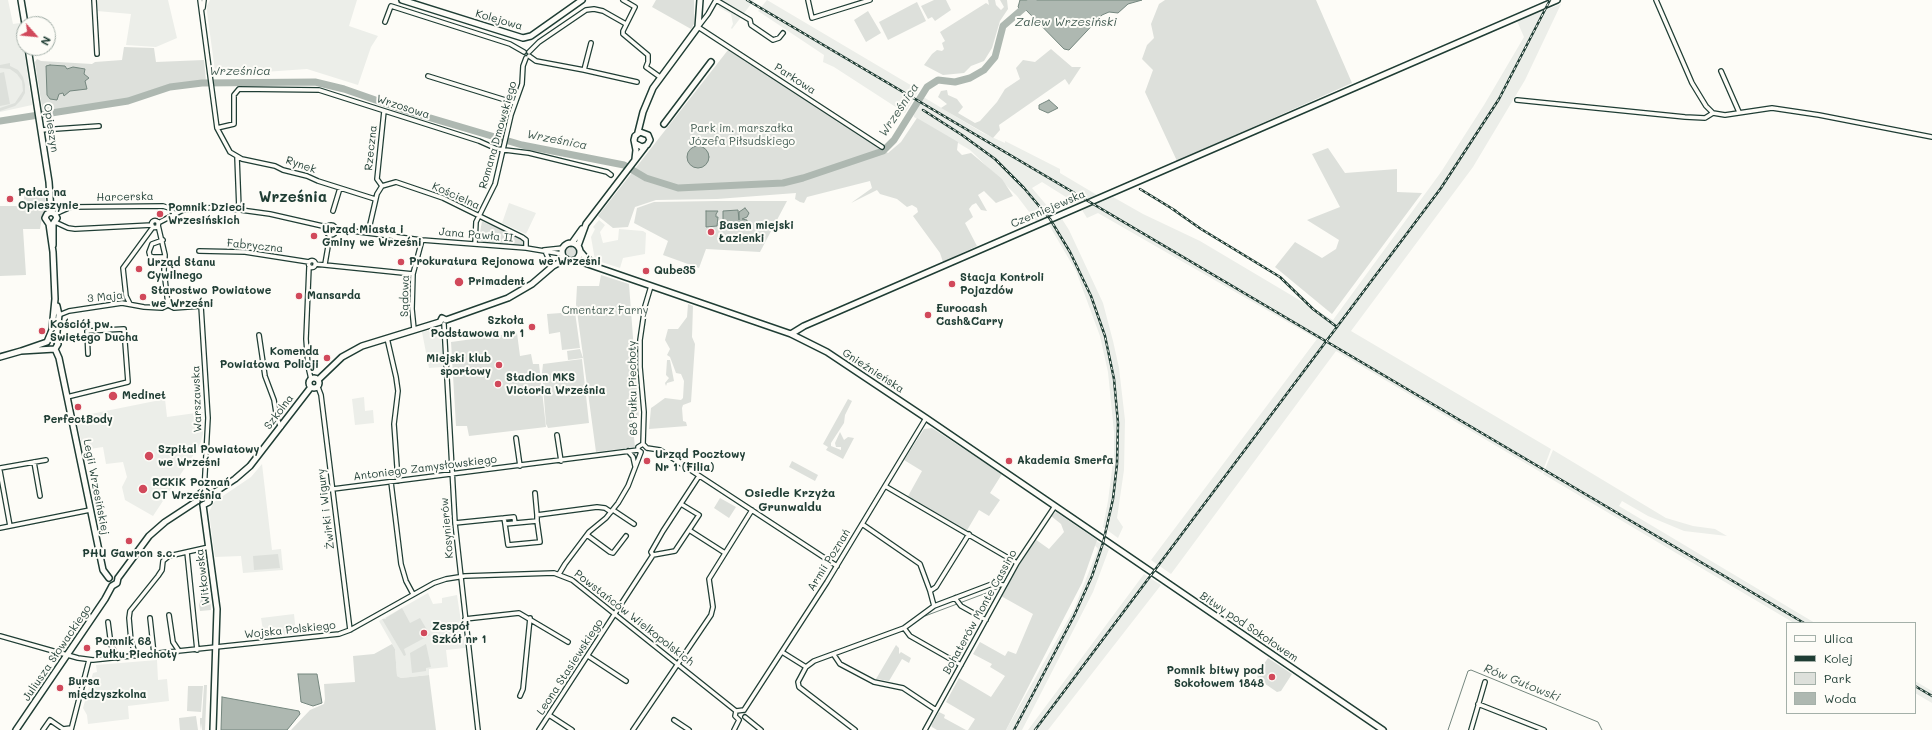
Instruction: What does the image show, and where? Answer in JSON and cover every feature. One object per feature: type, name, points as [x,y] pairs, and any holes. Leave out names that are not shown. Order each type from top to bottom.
[{"type":"street","points":[[21,0],[24,16]]},
{"type":"street","points":[[94,0],[97,54]]},
{"type":"street","points":[[200,0],[217,128],[228,149],[237,157],[239,209]]},
{"type":"street","points":[[202,11],[204,0]]},
{"type":"street","name":"Kolejowa","points":[[402,0],[523,38],[531,36],[582,0]]},
{"type":"street","points":[[622,0],[635,7],[626,24],[623,34],[648,55],[646,67],[660,77]]},
{"type":"street","points":[[698,27],[700,0]]},
{"type":"street","points":[[633,164],[636,150],[634,138],[638,132],[651,92],[660,77],[708,14],[716,0],[750,20],[750,25],[773,40],[779,38],[783,33]]},
{"type":"street","points":[[808,0],[812,18],[870,0]]},
{"type":"street","name":"Czerniejewska","points":[[791,334],[804,326],[1557,0]]},
{"type":"street","points":[[1656,0],[1692,83],[1706,106],[1713,113],[1724,115],[1764,108],[1782,109],[1932,137]]},
{"type":"street","points":[[385,22],[391,6],[510,44],[536,61],[638,82]]},
{"type":"street","points":[[527,55],[539,42],[586,10],[594,9],[603,11],[626,24]]},
{"type":"street","name":"Parkowa","points":[[698,27],[882,147]]},
{"type":"street","points":[[584,70],[591,43]]},
{"type":"street","name":"Romana Dmowskiego","points":[[475,244],[476,222],[493,189],[506,135],[522,84],[523,66],[527,55]]},
{"type":"street","name":"Opieszyn","points":[[29,56],[53,213]]},
{"type":"street","points":[[664,124],[712,62]]},
{"type":"street","points":[[1721,71],[1739,112]]},
{"type":"street","points":[[428,76],[515,103]]},
{"type":"street","name":"Wrzosowa","points":[[217,128],[234,124],[234,95],[236,90],[241,88],[319,90],[503,150],[529,153],[607,172],[611,175]]},
{"type":"street","points":[[1518,100],[1685,117],[1705,118],[1713,113]]},
{"type":"street","name":"Rzeczna","points":[[382,186],[378,178],[384,111]]},
{"type":"street","points":[[309,262],[306,339],[308,366],[311,379],[309,383],[311,387],[314,388],[318,386],[318,380],[332,365],[350,352],[386,338],[443,322],[508,298],[532,284],[563,254],[567,244],[572,243],[586,226],[650,140],[645,132],[642,116]]},
{"type":"street","points":[[41,130],[99,126]]},
{"type":"street","points":[[638,132],[645,132]]},
{"type":"street","points":[[636,144],[640,147],[645,147]]},
{"type":"street","name":"Rynek","points":[[237,157],[277,166],[283,170],[307,176],[318,181],[375,199]]},
{"type":"street","name":"Kościelna","points":[[382,186],[391,182],[401,183],[444,198],[525,238],[526,248]]},
{"type":"street","points":[[368,233],[375,199],[382,186]]},
{"type":"street","points":[[333,211],[340,188]]},
{"type":"street","name":"Harcerska","points":[[53,213],[71,207],[156,206],[167,207],[175,214]]},
{"type":"street","points":[[158,224],[183,210],[203,207],[239,209],[301,220],[327,227],[332,225],[336,229],[335,234],[330,235]]},
{"type":"street","points":[[48,340],[52,330],[55,298],[52,223],[57,218],[53,213],[47,214],[45,218],[52,223],[75,229],[152,226]]},
{"type":"street","points":[[130,304],[126,296],[123,268],[154,221],[158,224],[163,240],[165,257],[164,270],[168,305]]},
{"type":"street","points":[[576,260],[579,256],[579,248],[586,226]]},
{"type":"street","points":[[327,227],[326,231],[330,235]]},
{"type":"street","name":"Jana Pawła II","points":[[336,229],[422,240],[526,248],[563,254]]},
{"type":"street","points":[[325,264],[330,235]]},
{"type":"street","points":[[163,240],[152,244],[149,252],[150,256],[153,257],[165,257]]},
{"type":"street","name":"Sądowa","points":[[414,329],[412,309],[413,274],[422,240]]},
{"type":"street","name":"Gnieźnieńska","points":[[572,243],[579,248],[585,257],[605,269]]},
{"type":"street","points":[[544,250],[552,264]]},
{"type":"street","name":"Fabryczna","points":[[199,251],[245,252],[309,262],[313,260],[315,264]]},
{"type":"street","points":[[546,271],[563,254]]},
{"type":"street","name":"Gnieźnieńska","points":[[563,254],[576,260],[791,334],[844,363],[1104,540]]},
{"type":"street","points":[[310,267],[313,267],[315,264],[325,264],[413,274]]},
{"type":"street","name":"68 Pułku Piechoty","points":[[639,451],[645,452],[647,448],[643,444],[644,412],[640,367],[640,340],[645,306],[651,286]]},
{"type":"street","points":[[21,351],[52,349],[58,344],[56,340],[59,315],[55,298]]},
{"type":"street","name":"3 Maja","points":[[59,315],[69,311],[130,304],[144,308],[162,308],[168,305],[174,308],[201,306]]},
{"type":"street","name":"Warszawska","points":[[201,306],[208,425],[204,492]]},
{"type":"street","name":"Kosynierów","points":[[443,322],[455,523],[478,730]]},
{"type":"street","points":[[67,397],[128,382],[124,329],[87,330],[88,354]]},
{"type":"street","points":[[259,335],[265,376],[274,400],[280,427]]},
{"type":"street","points":[[386,338],[398,391],[394,424],[398,481]]},
{"type":"street","points":[[0,357],[21,351],[48,340],[56,340]]},
{"type":"street","name":"Legii Wrzesińskiej","points":[[48,340],[46,346],[52,349],[60,358],[103,570],[109,578]]},
{"type":"street","points":[[311,379],[318,380]]},
{"type":"street","name":"Żwirki i Wigury","points":[[318,386],[321,395],[350,630]]},
{"type":"street","name":"Szkolna","points":[[209,496],[242,474],[257,458],[311,387]]},
{"type":"street","name":"Armii Poznań","points":[[744,710],[837,566],[926,418]]},
{"type":"street","points":[[557,435],[561,460]]},
{"type":"street","points":[[516,438],[520,466]]},
{"type":"street","name":"68 Pułku Piechoty","points":[[559,574],[587,535],[612,511],[625,492],[635,466],[639,445],[643,444]]},
{"type":"street","points":[[647,448],[660,450],[837,566]]},
{"type":"street","points":[[628,451],[633,457],[635,466]]},
{"type":"street","name":"Antoniego Zamysłowskiego","points":[[333,489],[628,451],[639,451]]},
{"type":"street","points":[[10,526],[0,470],[46,460]]},
{"type":"street","points":[[34,462],[40,496]]},
{"type":"street","points":[[654,555],[675,551],[699,515],[681,504],[700,476]]},
{"type":"street","points":[[391,482],[401,564],[413,594]]},
{"type":"street","points":[[885,486],[1017,563]]},
{"type":"street","points":[[118,578],[114,576],[109,578],[109,582],[112,586],[118,584],[118,578],[149,536],[165,522],[197,501],[198,495],[204,492],[209,496],[209,502],[204,505],[197,501]]},
{"type":"street","points":[[504,518],[508,545],[540,542],[535,493]]},
{"type":"street","name":"Leona Stasiewskiego","points":[[539,730],[654,555],[651,552],[681,504]]},
{"type":"street","name":"Witkowska","points":[[204,505],[217,609],[213,730]]},
{"type":"street","name":"Bohaterów Monte Cassino","points":[[925,730],[1004,585],[1055,506]]},
{"type":"street","points":[[537,515],[597,507],[612,511],[634,524]]},
{"type":"street","points":[[0,528],[90,510]]},
{"type":"street","points":[[633,730],[711,615],[713,607],[709,579],[752,510]]},
{"type":"street","points":[[455,523],[514,517],[515,523]]},
{"type":"street","points":[[505,524],[538,521]]},
{"type":"street","points":[[862,524],[920,564],[934,606]]},
{"type":"street","points":[[689,530],[725,553]]},
{"type":"street","points":[[930,591],[936,587],[968,534]]},
{"type":"street","points":[[587,535],[613,553],[626,536]]},
{"type":"street","name":"Bitwy pod Sokołowem","points":[[1104,540],[1383,730]]},
{"type":"street","points":[[136,656],[131,641],[128,618],[130,611],[162,570],[163,561],[165,558],[209,547]]},
{"type":"street","points":[[187,552],[197,650]]},
{"type":"street","name":"Powstańców Wielkopolskich","points":[[460,576],[543,573],[559,574],[572,580],[736,711]]},
{"type":"street","name":"Wojska Polskiego","points":[[0,636],[89,660],[197,650],[339,634],[350,630],[440,580],[460,576]]},
{"type":"street","points":[[855,730],[799,687],[798,682],[806,667],[814,661],[904,628],[934,606],[995,583],[1004,585]]},
{"type":"street","name":"Juliusza Słowackiego","points":[[16,730],[105,599],[112,586]]},
{"type":"street","points":[[955,598],[962,606],[986,620]]},
{"type":"street","points":[[465,619],[516,613],[530,618],[568,642]]},
{"type":"street","points":[[169,615],[173,642],[179,651]]},
{"type":"street","points":[[150,618],[154,654]]},
{"type":"street","points":[[520,696],[523,689],[530,618]]},
{"type":"street","points":[[108,622],[111,644],[118,658]]},
{"type":"street","points":[[904,628],[910,636],[961,665]]},
{"type":"street","points":[[782,652],[806,667]]},
{"type":"street","points":[[834,654],[840,664],[874,682],[904,688],[936,710]]},
{"type":"street","points":[[588,656],[626,681]]},
{"type":"street","points":[[43,730],[50,720],[63,729],[71,729],[89,660]]},
{"type":"street","points":[[1471,730],[1485,682]]},
{"type":"street","points":[[1478,704],[1544,730]]},
{"type":"street","points":[[739,720],[735,716],[736,711],[739,709],[744,710],[745,717],[761,730]]},
{"type":"street","points":[[549,715],[572,730]]},
{"type":"street","points":[[734,730],[739,720],[745,717]]},
{"type":"street","points":[[674,720],[689,730]]},
{"type":"shaded area","points":[[0,0],[8,0],[13,24],[16,24],[16,56],[25,56],[32,105],[0,112]]},
{"type":"shaded area","points":[[97,0],[168,0],[177,38],[156,47],[126,45],[131,14],[97,11]]},
{"type":"shaded area","points":[[210,0],[357,0],[349,26],[378,36],[371,47],[358,85],[307,69],[264,72],[215,71],[207,12],[207,6]]},
{"type":"shaded area","points":[[722,0],[754,0],[732,29],[733,24],[731,14],[718,7]]},
{"type":"shaded area","points":[[767,0],[919,90],[905,113],[834,67],[823,62],[824,55],[758,11]]},
{"type":"shaded area","points":[[1561,4],[1525,80],[1473,167],[1351,331],[1551,449],[1542,473],[1336,351],[1171,574],[1151,560],[1317,339],[1098,213],[1087,218],[1082,210],[1113,197],[1143,214],[1200,241],[1333,320],[1441,172],[1484,105],[1524,37],[1517,21]]},
{"type":"shaded area","points":[[923,98],[983,133],[1005,143],[1005,141],[1060,169],[1060,173],[1097,195],[1077,204],[1042,182],[1032,188],[1054,214],[1062,219],[1069,230],[1103,303],[1113,341],[1119,368],[1125,420],[1124,470],[1117,518],[1123,527],[1118,538],[1103,527],[1114,454],[1114,432],[1108,372],[1100,336],[1076,271],[1049,225],[1046,226],[1042,219],[1036,221],[1017,196],[970,150],[914,117],[913,113]]},
{"type":"shaded area","points":[[509,203],[536,213],[526,234],[502,223]]},
{"type":"shaded area","points":[[599,220],[605,225],[600,232],[603,243],[618,240],[619,229],[643,231],[646,233],[645,254],[623,258],[620,268],[595,260],[591,237],[595,229],[593,227]]},
{"type":"shaded area","points":[[439,328],[441,331],[443,367],[429,368],[422,332]]},
{"type":"shaded area","points":[[364,397],[365,411],[373,410],[374,423],[355,425],[352,399]]},
{"type":"shaded area","name":"Szpital Powiatowy we Wrześni","points":[[165,399],[167,417],[203,412],[203,434],[200,445],[153,516],[125,500],[122,487],[127,477],[123,462],[106,464],[103,447],[83,450],[76,417]]},
{"type":"shaded area","points":[[1553,450],[1666,518],[1693,526],[1715,529],[1727,536],[1684,531],[1648,516],[1622,501],[1619,506],[1813,622],[1792,622],[1543,474]]},
{"type":"shaded area","points":[[262,464],[272,550],[281,549],[283,570],[243,573],[241,556],[215,557],[209,512],[214,502],[251,477]]},
{"type":"shaded area","points":[[1095,540],[1109,549],[1093,592],[1022,730],[1006,730],[1074,609],[1098,549],[1092,542]]},
{"type":"shaded area","points":[[1144,574],[1161,585],[1048,730],[1028,730]]},
{"type":"shaded area","name":"Zespół Szkół nr 1","points":[[428,593],[433,604],[442,603],[442,598],[457,595],[465,648],[446,650],[448,667],[429,669],[429,675],[401,678],[397,676],[395,649],[379,621]]},
{"type":"shaded area","points":[[294,614],[296,634],[264,637],[261,618]]},
{"type":"shaded area","points":[[157,660],[158,680],[167,679],[169,701],[128,706],[129,719],[88,724],[87,715],[83,708],[93,673],[97,672],[96,665]]},
{"type":"shaded area","points":[[1916,682],[1932,691],[1932,703],[1916,694]]},
{"type":"green space","points":[[656,0],[694,0],[694,24],[691,29],[652,7]]},
{"type":"green space","points":[[934,0],[946,0],[951,10],[935,21],[932,17],[928,19],[921,6]]},
{"type":"green space","points":[[988,0],[995,0],[996,5],[1001,10],[1004,7],[1000,0],[1007,0],[1008,9],[1000,21],[992,48],[984,61],[971,66],[964,73],[943,75],[924,65],[937,50],[942,51],[944,49],[942,43],[945,41],[940,32],[986,3],[989,5]]},
{"type":"green space","points":[[1165,0],[1316,0],[1352,83],[1177,161],[1145,92],[1153,70],[1142,59],[1147,45],[1154,38],[1151,24],[1159,4]]},
{"type":"green space","points":[[917,2],[926,21],[888,40],[879,22]]},
{"type":"green space","points":[[868,11],[881,33],[866,42],[854,20]]},
{"type":"green space","points":[[124,47],[154,48],[156,62],[204,60],[206,81],[170,85],[128,99],[43,113],[35,62],[37,59],[41,61],[92,64],[95,62],[122,60]]},
{"type":"green space","points":[[1051,49],[1072,67],[1081,67],[1069,85],[1065,79],[999,125],[1000,130],[993,138],[941,108],[947,104],[938,97],[941,91],[947,90],[948,95],[957,99],[963,107],[958,113],[975,123],[980,121],[997,102],[1005,89],[1020,79],[1016,68],[1023,60],[1035,62]]},
{"type":"green space","name":"Park im. marszałka Józefa Piłsudskiego","points":[[728,50],[888,153],[901,142],[917,118],[958,142],[957,150],[962,155],[971,153],[1002,179],[1013,196],[996,203],[984,191],[978,195],[987,211],[981,210],[976,203],[972,205],[969,209],[973,217],[965,223],[977,246],[943,262],[940,253],[913,216],[918,212],[917,208],[912,205],[907,207],[897,199],[880,194],[877,190],[851,203],[872,188],[870,181],[807,197],[804,203],[795,199],[796,193],[717,199],[656,200],[635,207],[628,227],[613,228],[598,216]]},
{"type":"green space","points":[[10,63],[10,66],[18,70],[23,77],[25,93],[15,106],[0,111],[0,108],[15,103],[23,91],[22,81],[17,74],[10,69],[0,68],[0,65]]},
{"type":"green space","points":[[4,72],[10,104],[0,106],[0,73]]},
{"type":"green space","points":[[1328,148],[1345,173],[1397,169],[1397,192],[1422,193],[1332,314],[1275,267],[1295,242],[1322,258],[1336,249],[1339,240],[1307,220],[1340,207],[1312,154]]},
{"type":"green space","points":[[45,189],[46,210],[42,217],[40,229],[23,229],[26,275],[0,276],[0,206],[23,206],[25,190]]},
{"type":"green space","name":"Basen miejski Łazienki","points":[[787,201],[760,252],[706,249],[699,268],[663,255],[668,241],[634,223],[637,208],[654,202]]},
{"type":"green space","points":[[482,221],[523,240],[524,244],[521,246],[481,241],[479,238]]},
{"type":"green space","points":[[571,246],[575,248],[577,252],[575,256],[571,258],[567,256],[565,252],[567,248]]},
{"type":"green space","name":"Cmentarz Farny","points":[[601,275],[629,284],[639,418],[632,419],[635,447],[596,452],[576,304],[577,286],[599,286]]},
{"type":"green space","points":[[688,304],[693,306],[692,337],[695,344],[691,402],[683,405],[682,408],[683,421],[686,422],[687,426],[649,429],[651,408],[665,398],[681,400],[683,398],[684,381],[681,374],[676,373],[670,357],[667,355],[670,349],[665,340],[668,329],[678,329],[687,317]]},
{"type":"green space","points":[[575,312],[580,348],[562,350],[560,332],[549,334],[547,314]]},
{"type":"green space","name":"Stadion MKS Victoria Września","points":[[517,333],[520,356],[531,354],[533,364],[539,364],[546,427],[469,436],[467,426],[456,426],[451,342]]},
{"type":"green space","points":[[580,349],[583,358],[568,360],[567,351]]},
{"type":"green space","points":[[582,359],[589,423],[548,428],[546,424],[542,373],[543,364]]},
{"type":"green space","points":[[667,360],[670,360],[674,381],[667,383],[666,386],[665,383],[669,378],[666,375]]},
{"type":"green space","points":[[848,399],[852,401],[845,415],[844,423],[831,443],[831,446],[841,450],[841,447],[836,447],[835,443],[840,432],[844,440],[848,437],[854,438],[843,459],[826,450],[828,447],[823,444]]},
{"type":"green space","points":[[932,428],[1002,474],[990,493],[1000,500],[989,516],[979,510],[966,532],[907,498],[922,471],[904,460],[924,429]]},
{"type":"green space","points":[[792,461],[818,475],[815,481],[789,467]]},
{"type":"green space","points":[[720,498],[736,507],[729,518],[714,508]]},
{"type":"green space","points":[[1056,512],[1097,540],[1082,583],[1006,730],[968,730],[975,719],[946,702],[959,678],[991,697],[1005,676],[990,667],[992,664],[973,654],[980,642],[1005,656],[1008,651],[1016,654],[1033,614],[1001,596],[1035,539],[1049,549],[1064,532],[1061,524],[1051,516]]},
{"type":"green space","points":[[278,554],[280,568],[254,570],[253,556]]},
{"type":"green space","points":[[210,595],[211,610],[200,611],[199,605],[202,596]]},
{"type":"green space","points":[[402,608],[410,623],[420,618],[430,635],[404,649],[406,655],[404,656],[382,619],[386,619]]},
{"type":"green space","points":[[392,644],[395,649],[397,676],[401,678],[429,675],[436,730],[291,730],[310,710],[324,704],[324,684],[355,682],[353,656],[374,654]]},
{"type":"green space","points":[[426,644],[431,667],[426,668],[426,671],[412,673],[410,653]]},
{"type":"green space","points":[[896,645],[899,648],[899,654],[901,652],[911,658],[909,663],[902,659],[889,681],[876,679]]},
{"type":"green space","points":[[1268,658],[1292,674],[1281,691],[1277,692],[1258,679],[1257,674]]},
{"type":"green space","points":[[204,685],[207,685],[205,730],[202,730],[201,723],[200,730],[200,718],[202,718]]},
{"type":"green space","points":[[188,686],[203,686],[201,712],[187,711]]},
{"type":"green space","points":[[939,712],[945,715],[944,718],[966,730],[937,730],[932,727],[931,725]]},
{"type":"green space","points":[[196,716],[198,730],[180,730],[179,718]]},
{"type":"water","name":"Zalew Wrzesiński","points":[[1020,0],[1142,0],[1128,4],[1118,13],[1109,12],[1102,15],[1069,50],[1064,49],[1025,9],[1021,10],[1018,7]]},
{"type":"water","points":[[46,66],[65,66],[67,69],[73,67],[85,69],[84,74],[89,78],[85,81],[87,89],[70,91],[64,96],[63,93],[59,94],[57,100],[50,99],[47,95]]},
{"type":"water","points":[[1049,100],[1058,108],[1048,113],[1039,109],[1039,105]]},
{"type":"water","points":[[698,146],[706,149],[709,157],[706,165],[698,168],[690,165],[687,157],[690,149]]},
{"type":"water","points":[[745,208],[749,213],[747,217],[742,219],[747,220],[747,226],[729,228],[728,221],[723,222],[723,211],[738,210],[739,220],[739,212]]},
{"type":"water","points":[[706,211],[718,211],[716,214],[716,217],[718,217],[717,226],[706,227]]},
{"type":"water","points":[[298,674],[317,674],[322,703],[313,706],[301,702]]},
{"type":"water","points":[[222,697],[299,711],[300,714],[287,730],[221,730]]},
{"type":"waterway","name":"Wrześnica","points":[[0,121],[128,101],[170,87],[202,83],[315,82],[344,89],[407,111],[522,145],[624,165],[646,178],[678,188],[783,183],[803,178],[883,151],[894,140],[927,87],[938,80],[955,82],[970,78],[984,70],[995,57],[1003,26],[1033,0]]},
{"type":"waterway","points":[[925,616],[997,589]]},
{"type":"waterway","name":"Rów Gutowski","points":[[1448,730],[1468,671],[1471,670],[1598,722],[1602,730]]},
{"type":"railway","points":[[747,0],[1802,622]]},
{"type":"railway","points":[[1035,730],[1441,188],[1499,99],[1550,0]]},
{"type":"railway","points":[[923,110],[962,135],[995,159],[1024,188],[1050,219],[1070,252],[1091,296],[1105,336],[1114,379],[1118,423],[1117,464],[1113,499],[1103,543],[1092,576],[1074,616],[1014,730]]},
{"type":"railway","points":[[1140,189],[1176,211]]},
{"type":"railway","points":[[1171,208],[1201,229],[1280,277],[1313,309],[1337,327]]},
{"type":"railway","points":[[1916,687],[1932,696]]},
{"type":"place","name":"Pałac na Opieszynie","points":[[10,199]]},
{"type":"place","name":"Pomnik Dzieci Wrzesińskich","points":[[160,214]]},
{"type":"place","name":"Basen miejski Łazienki","points":[[711,232]]},
{"type":"place","name":"Urząd Miasta i Gminy we Wrześni","points":[[314,236]]},
{"type":"place","name":"Prokuratura Rejonowa we Wrześni","points":[[401,262]]},
{"type":"place","name":"Urząd Stanu Cywilnego","points":[[139,269]]},
{"type":"place","name":"Qube35","points":[[646,271]]},
{"type":"place","name":"Primadent","points":[[459,282]]},
{"type":"place","name":"Stacja Kontroli Pojazdów","points":[[952,284]]},
{"type":"place","name":"Mansarda","points":[[299,296]]},
{"type":"place","name":"Starostwo Powiatowe we Wrześni","points":[[143,297]]},
{"type":"place","name":"Eurocash Cash&Carry","points":[[928,315]]},
{"type":"place","name":"Szkoła Podstawowa nr 1","points":[[532,327]]},
{"type":"place","name":"Kościół pw. Świętego Ducha","points":[[42,331]]},
{"type":"place","name":"Komenda Powiatowa Policji","points":[[327,358]]},
{"type":"place","name":"Miejski klub sportowy","points":[[499,365]]},
{"type":"place","name":"Stadion MKS Victoria Września","points":[[498,384]]},
{"type":"place","name":"Medinet","points":[[113,396]]},
{"type":"place","name":"PerfectBody","points":[[78,407]]},
{"type":"place","name":"Szpital Powiatowy we Wrześni","points":[[149,456]]},
{"type":"place","name":"Urząd Pocztowy Nr 1 (Filia)","points":[[647,461]]},
{"type":"place","name":"Akademia Smerfa","points":[[1009,461]]},
{"type":"place","name":"RCKiK Poznań OT Września","points":[[143,489]]},
{"type":"place","name":"PHU Gawron s.c.","points":[[129,541]]},
{"type":"place","name":"Zespół Szkół nr 1","points":[[424,633]]},
{"type":"place","name":"Pomnik 68 Pułku Piechoty","points":[[87,648]]},
{"type":"place","name":"Pomnik bitwy pod Sokołowem 1848","points":[[1272,677]]},
{"type":"place","name":"Bursa międzyszkolna","points":[[60,688]]},
{"type":"district","name":"Września","points":[[293,197]]},
{"type":"district","name":"Osiedle Krzyża Grunwaldu","points":[[790,500]]}]
